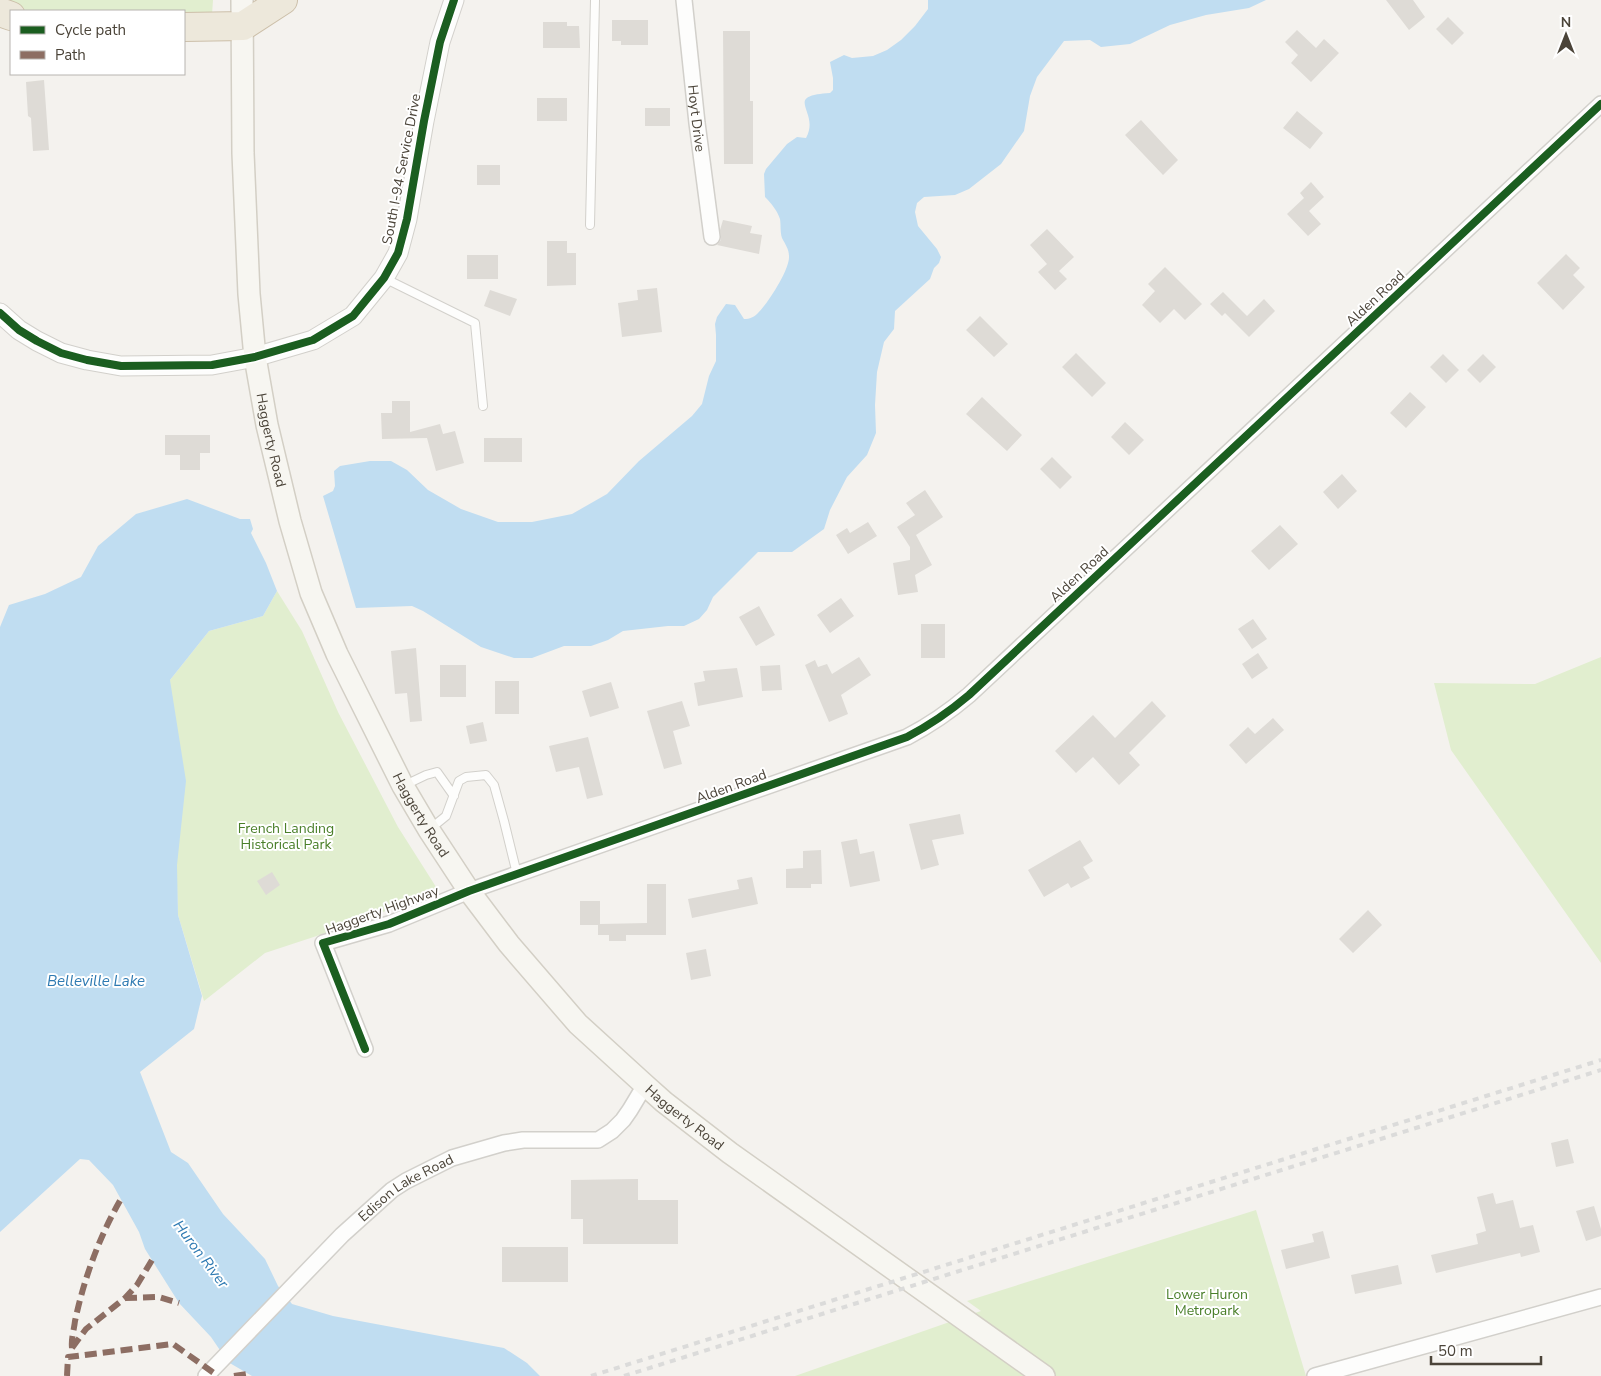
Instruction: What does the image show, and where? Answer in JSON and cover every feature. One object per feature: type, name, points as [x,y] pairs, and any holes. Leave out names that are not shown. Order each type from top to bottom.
[{"type":"highway","points":[[185,27],[242,13],[283,0]]},
{"type":"main road","name":"Haggerty Road","points":[[242,13],[243,153],[249,294],[255,357],[267,425],[290,521],[311,593],[337,654],[403,786],[469,891],[509,944],[578,1024],[664,1102],[730,1153],[1044,1376]]},
{"type":"street","name":"South I-94 Service Drive","points":[[0,313],[19,330],[61,353],[121,366],[212,365],[255,357],[313,340],[353,316],[384,278],[398,253],[407,219],[440,42],[454,0]]},
{"type":"street","name":"Hoyt Drive","points":[[684,0],[697,123],[712,237]]},
{"type":"street","name":"Alden Road","points":[[469,891],[907,737],[950,711],[1601,104]]},
{"type":"street","name":"Haggerty Highway","points":[[365,1049],[323,943],[388,924],[469,891]]},
{"type":"street","name":"Edison Lake Road","points":[[206,1376],[342,1236],[392,1190],[419,1173],[452,1158],[489,1147],[522,1140],[598,1140],[612,1131],[623,1120],[645,1085]]},
{"type":"street","points":[[1315,1376],[1601,1297]]},
{"type":"lane","points":[[590,225],[595,0]]},
{"type":"lane","points":[[384,278],[475,323],[483,406]]},
{"type":"lane","points":[[403,786],[437,772],[454,796]]},
{"type":"lane","points":[[429,830],[446,816],[459,781],[466,777],[486,775],[494,785],[517,874]]},
{"type":"green space","points":[[0,0],[213,0],[212,15],[185,15],[185,10],[26,10],[0,2]]},
{"type":"green space","name":"French Landing Historical Park","points":[[277,591],[302,631],[338,712],[398,827],[438,890],[353,924],[265,953],[204,1001],[178,915],[170,680],[209,631],[263,616]]},
{"type":"green space","points":[[1601,657],[1601,963],[1451,750],[1434,683],[1535,684]]},
{"type":"green space","name":"Lower Huron Metropark","points":[[1256,1210],[1306,1376],[795,1376],[981,1311],[967,1301]]},
{"type":"water","points":[[928,0],[1266,0],[1249,8],[1206,15],[1170,25],[1130,44],[1101,47],[1090,40],[1064,41],[1037,77],[1030,96],[1024,131],[1001,164],[969,189],[955,195],[924,197],[917,203],[915,212],[918,226],[937,249],[941,257],[930,279],[895,311],[894,329],[884,342],[877,372],[876,433],[867,455],[847,477],[830,510],[824,529],[792,552],[758,552],[713,597],[707,610],[699,619],[684,626],[623,631],[608,640],[591,646],[564,646],[532,658],[514,658],[481,647],[412,606],[356,608],[323,496],[333,491],[335,486],[334,471],[340,466],[370,461],[391,461],[407,470],[428,490],[461,509],[498,522],[532,522],[572,514],[607,494],[639,461],[692,416],[702,404],[709,376],[716,361],[715,324],[717,317],[726,304],[735,305],[744,319],[755,316],[772,294],[786,269],[789,253],[781,236],[780,219],[774,207],[765,197],[764,174],[766,169],[787,144],[797,137],[806,138],[809,120],[805,101],[816,95],[830,93],[833,90],[830,62],[844,55],[852,58],[873,56],[887,50],[901,40],[915,26],[928,9]]},
{"type":"water","name":"Belleville Lake","points":[[187,499],[240,519],[250,519],[253,529],[251,533],[277,591],[263,616],[209,631],[170,680],[186,781],[177,865],[178,915],[202,996],[194,1029],[140,1072],[171,1152],[188,1163],[223,1214],[265,1259],[278,1286],[292,1304],[333,1316],[504,1348],[527,1363],[540,1376],[252,1376],[228,1362],[211,1337],[179,1303],[145,1249],[139,1232],[113,1185],[89,1160],[80,1159],[0,1232],[0,627],[9,605],[45,594],[81,577],[98,546],[136,514]]},
{"type":"building","points":[[1386,0],[1413,0],[1425,17],[1409,30]]},
{"type":"building","points":[[1448,17],[1464,33],[1452,45],[1436,29]]},
{"type":"building","points":[[612,20],[648,20],[648,45],[621,45],[621,41],[612,41]]},
{"type":"building","points":[[543,22],[567,22],[567,26],[579,26],[580,48],[543,48]]},
{"type":"building","points":[[1297,30],[1316,48],[1324,39],[1339,53],[1311,82],[1291,63],[1298,55],[1285,42]]},
{"type":"building","points":[[723,31],[750,31],[750,101],[753,101],[753,164],[724,164]]},
{"type":"building","points":[[44,80],[49,150],[33,151],[26,82]]},
{"type":"building","points":[[537,98],[567,98],[567,121],[537,121]]},
{"type":"building","points":[[645,108],[670,108],[670,126],[645,126]]},
{"type":"building","points":[[1297,111],[1323,133],[1310,149],[1283,128]]},
{"type":"building","points":[[1141,120],[1178,160],[1163,175],[1125,135]]},
{"type":"building","points":[[477,165],[500,165],[500,185],[477,185]]},
{"type":"building","points":[[1311,182],[1324,197],[1309,211],[1321,224],[1308,236],[1287,214],[1304,198],[1300,193]]},
{"type":"building","points":[[723,220],[752,226],[750,233],[762,235],[759,254],[717,245],[721,240],[720,230]]},
{"type":"building","points":[[1047,229],[1074,257],[1059,271],[1067,279],[1055,290],[1038,272],[1047,264],[1030,245]]},
{"type":"building","points":[[547,241],[567,241],[567,253],[576,253],[576,285],[547,286]]},
{"type":"building","points":[[1566,254],[1580,268],[1573,275],[1585,287],[1563,310],[1537,283]]},
{"type":"building","points":[[467,255],[498,255],[498,279],[467,279]]},
{"type":"building","points":[[1165,267],[1202,304],[1185,320],[1174,309],[1160,323],[1142,305],[1155,291],[1148,284]]},
{"type":"building","points":[[657,288],[662,332],[622,337],[618,303],[638,300],[637,290]]},
{"type":"building","points":[[490,290],[517,299],[510,316],[484,306]]},
{"type":"building","points":[[1223,292],[1247,316],[1264,299],[1275,311],[1249,337],[1225,313],[1222,316],[1210,304]]},
{"type":"building","points":[[980,316],[1008,344],[994,357],[966,330]]},
{"type":"building","points":[[1076,353],[1106,383],[1092,397],[1062,367]]},
{"type":"building","points":[[1443,354],[1459,370],[1446,383],[1430,367]]},
{"type":"building","points":[[1483,354],[1496,367],[1480,383],[1467,370]]},
{"type":"building","points":[[1410,392],[1426,407],[1406,428],[1390,413]]},
{"type":"building","points":[[982,397],[1022,435],[1007,451],[966,414]]},
{"type":"building","points":[[392,401],[410,401],[410,432],[440,424],[443,434],[455,431],[464,463],[436,471],[427,438],[382,439],[381,413],[392,413]]},
{"type":"building","points":[[1125,422],[1144,440],[1129,455],[1111,437]]},
{"type":"building","points":[[165,435],[210,435],[210,453],[200,453],[200,470],[180,470],[180,455],[165,455]]},
{"type":"building","points":[[484,438],[522,438],[522,462],[484,462]]},
{"type":"building","points":[[1052,457],[1072,477],[1060,489],[1040,469]]},
{"type":"building","points":[[1342,474],[1357,491],[1338,509],[1323,492]]},
{"type":"building","points":[[925,490],[943,517],[916,535],[932,565],[915,575],[918,592],[898,595],[893,563],[910,560],[910,547],[897,527],[915,515],[906,503]]},
{"type":"building","points":[[868,522],[877,536],[848,554],[836,535],[847,528],[850,533]]},
{"type":"building","points":[[1280,525],[1298,544],[1269,570],[1251,551]]},
{"type":"building","points":[[841,598],[854,616],[830,633],[817,615]]},
{"type":"building","points":[[759,606],[775,635],[756,646],[739,617]]},
{"type":"building","points":[[1253,619],[1267,639],[1252,649],[1238,629]]},
{"type":"building","points":[[921,624],[945,624],[945,658],[921,658]]},
{"type":"building","points":[[416,648],[422,721],[410,722],[407,693],[395,694],[391,651]]},
{"type":"building","points":[[1258,653],[1268,668],[1252,679],[1242,664]]},
{"type":"building","points":[[859,657],[871,675],[841,695],[848,714],[829,722],[805,665],[815,660],[818,667],[827,664],[832,674]]},
{"type":"building","points":[[440,665],[466,665],[466,697],[440,697]]},
{"type":"building","points":[[780,665],[782,690],[762,691],[760,666]]},
{"type":"building","points":[[737,668],[743,697],[698,706],[694,683],[705,681],[703,671]]},
{"type":"building","points":[[495,681],[519,681],[519,714],[495,714]]},
{"type":"building","points":[[611,682],[619,708],[590,717],[582,691]]},
{"type":"building","points":[[682,701],[690,726],[673,731],[682,764],[664,769],[647,711]]},
{"type":"building","points":[[1152,701],[1166,716],[1129,753],[1140,765],[1119,785],[1093,757],[1076,773],[1055,751],[1093,715],[1115,738]]},
{"type":"building","points":[[1273,718],[1284,730],[1246,764],[1229,745],[1248,727],[1255,734]]},
{"type":"building","points":[[483,722],[487,741],[470,744],[466,726]]},
{"type":"building","points":[[588,737],[603,795],[587,799],[579,767],[556,772],[549,746]]},
{"type":"building","points":[[960,814],[964,834],[932,840],[939,865],[921,870],[909,824]]},
{"type":"building","points":[[857,839],[860,854],[874,851],[880,881],[850,887],[841,842]]},
{"type":"building","points":[[1080,840],[1093,861],[1083,867],[1090,878],[1071,888],[1068,883],[1044,897],[1028,870]]},
{"type":"building","points":[[821,850],[822,884],[811,884],[811,888],[786,888],[786,869],[803,868],[803,851]]},
{"type":"building","points":[[272,872],[280,885],[266,895],[257,881]]},
{"type":"building","points":[[752,877],[758,904],[692,918],[688,899],[739,889],[737,880]]},
{"type":"building","points":[[647,884],[666,884],[666,935],[626,935],[626,941],[609,941],[609,935],[598,935],[598,925],[580,925],[580,901],[600,901],[600,924],[647,923]]},
{"type":"building","points":[[1368,910],[1382,925],[1353,953],[1339,939]]},
{"type":"building","points":[[706,949],[711,976],[691,980],[686,953]]},
{"type":"building","points":[[1568,1139],[1574,1163],[1556,1167],[1551,1143]]},
{"type":"building","points":[[638,1179],[638,1200],[678,1200],[678,1244],[583,1244],[583,1219],[571,1219],[571,1180]]},
{"type":"building","points":[[1493,1193],[1496,1204],[1513,1200],[1520,1228],[1533,1225],[1540,1252],[1521,1257],[1520,1253],[1436,1273],[1431,1255],[1478,1244],[1476,1234],[1486,1231],[1477,1197]]},
{"type":"building","points":[[1594,1206],[1601,1229],[1601,1236],[1586,1241],[1576,1211]]},
{"type":"building","points":[[1323,1231],[1330,1258],[1286,1269],[1281,1250],[1314,1242],[1312,1234]]},
{"type":"building","points":[[502,1247],[568,1247],[568,1282],[502,1282]]},
{"type":"building","points":[[1398,1265],[1402,1284],[1355,1294],[1351,1275]]},
{"type":"railway","points":[[591,1376],[1601,1060]]},
{"type":"railway","points":[[624,1376],[1601,1070]]},
{"type":"marked path","points":[[72,1348],[75,1321],[88,1274],[99,1243],[121,1199]]},
{"type":"marked path","points":[[72,1348],[86,1329],[125,1298],[137,1285],[152,1260]]},
{"type":"marked path","points":[[125,1298],[159,1297],[179,1303]]},
{"type":"marked path","points":[[67,1376],[68,1357],[173,1344],[218,1376]]},
{"type":"marked path","points":[[234,1376],[247,1374]]},
{"type":"cycle path","points":[[0,313],[19,330],[61,353],[121,366],[212,365],[255,357],[313,340],[353,316],[384,278],[398,253],[407,219],[440,42],[454,0]]},
{"type":"cycle path","points":[[365,1049],[323,943],[389,924],[469,891],[907,737],[947,713],[969,695],[1601,104]]},
{"type":"water label","name":"Huron River","points":[[201,1254]]}]
